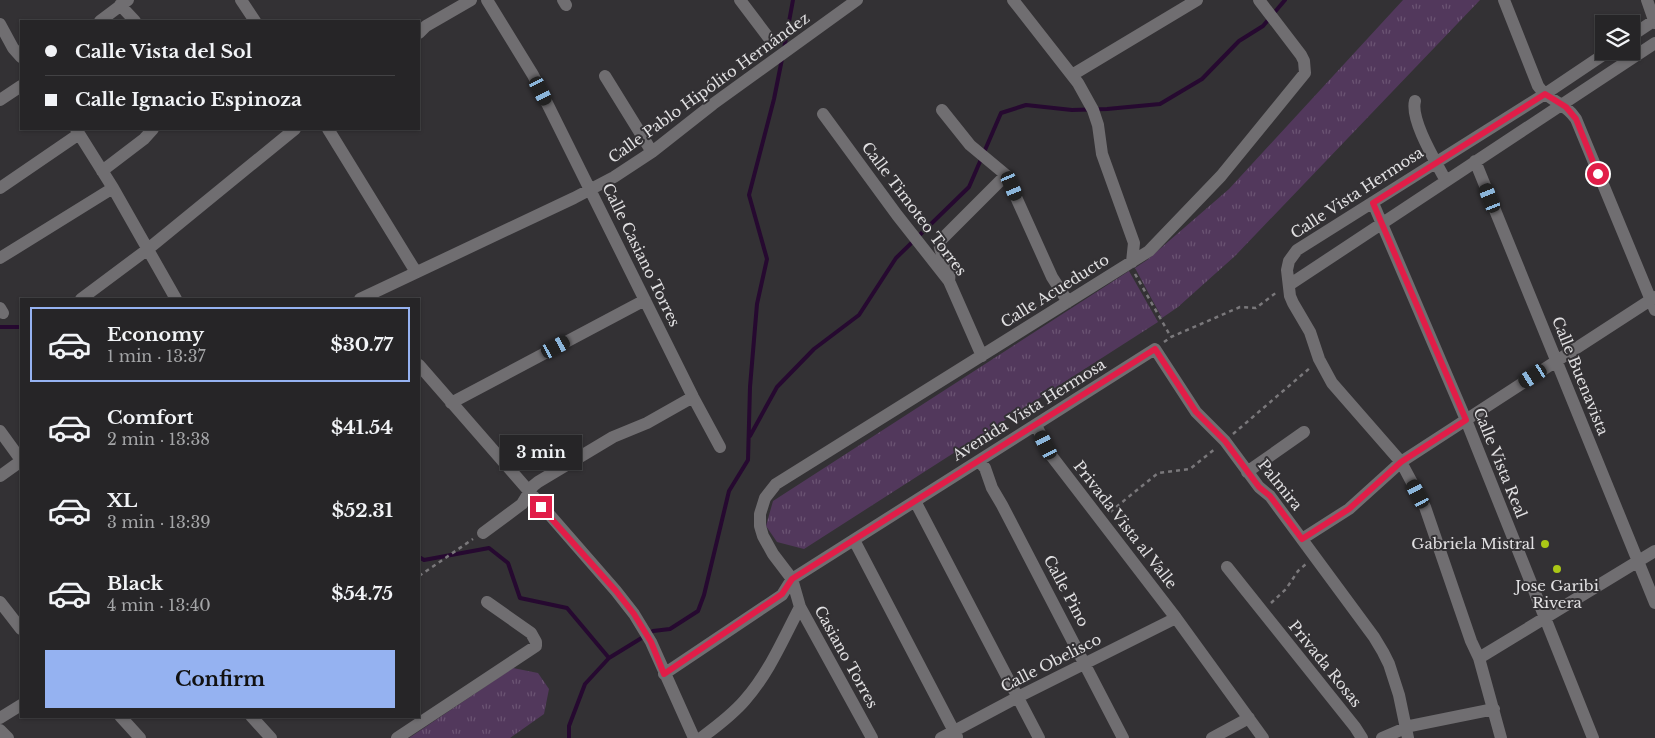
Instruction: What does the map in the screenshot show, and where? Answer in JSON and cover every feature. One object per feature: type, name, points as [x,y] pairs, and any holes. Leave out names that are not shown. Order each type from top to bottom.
[{"type":"street","points":[[241,0],[254,20]]},
{"type":"street","points":[[420,32],[426,26],[471,0]]},
{"type":"street","name":"Calle Casiano Torres","points":[[487,0],[529,68],[693,397],[720,447]]},
{"type":"street","points":[[740,0],[768,37]]},
{"type":"street","name":"Calle Pablo Hipólito Hernández","points":[[362,298],[591,190],[614,177],[652,152],[713,104],[857,0]]},
{"type":"street","points":[[1013,0],[1072,75],[1087,98],[1096,117],[1101,150],[1134,243],[1131,263]]},
{"type":"street","points":[[1072,75],[1197,0]]},
{"type":"street","points":[[1302,539],[1349,509],[1401,462],[1556,361],[1654,302],[1576,119],[1571,111],[1545,94],[1538,86],[1504,0]]},
{"type":"street","points":[[1640,30],[1655,21],[1647,0]]},
{"type":"street","points":[[101,20],[124,3],[134,20]]},
{"type":"street","name":"Calle Acueducto","points":[[776,484],[1149,251],[1221,176],[1305,73],[1304,61],[1301,55],[1263,5]]},
{"type":"street","points":[[0,24],[13,48],[20,56]]},
{"type":"street","points":[[1289,285],[1655,43]]},
{"type":"street","name":"Calle Vista Hermosa","points":[[1501,738],[1479,658],[1471,641],[1429,515],[1401,462],[1339,392],[1327,374],[1319,359],[1310,332],[1292,303],[1287,270],[1289,261],[1297,250],[1545,94],[1595,60]]},
{"type":"street","points":[[605,76],[652,152]]},
{"type":"street","points":[[0,100],[20,87]]},
{"type":"street","points":[[1415,101],[1413,107],[1417,122],[1446,181]]},
{"type":"street","points":[[942,110],[970,145],[1006,175],[1052,277],[1068,302]]},
{"type":"street","name":"Calle Timoteo Torres","points":[[823,114],[897,215],[946,277],[982,356]]},
{"type":"street","points":[[102,171],[144,139],[152,130]]},
{"type":"street","points":[[82,298],[148,249],[294,130]]},
{"type":"street","points":[[329,130],[416,272]]},
{"type":"street","points":[[0,188],[77,132],[113,188],[175,298]]},
{"type":"street","name":"Calle Buenavista","points":[[1475,161],[1655,602]]},
{"type":"street","points":[[946,277],[950,272],[939,246],[940,240],[1006,175]]},
{"type":"street","points":[[0,258],[113,188]]},
{"type":"street","name":"Calle Vista Real","points":[[1373,203],[1466,420],[1592,738]]},
{"type":"street","points":[[451,403],[645,300]]},
{"type":"street","name":"Avenida Vista Hermosa","points":[[664,674],[782,594],[792,579],[1155,349]]},
{"type":"street","name":"Palmira","points":[[1155,349],[1196,412],[1225,441],[1259,487],[1270,496],[1374,637],[1389,664],[1399,695],[1407,733]]},
{"type":"street","points":[[420,366],[616,591],[643,627],[694,738]]},
{"type":"street","points":[[483,533],[522,504],[538,482],[605,442],[647,423],[693,397]]},
{"type":"street","name":"Privada Vista al Valle","points":[[1036,425],[1050,454],[1176,618],[1264,738]]},
{"type":"street","points":[[0,431],[20,460]]},
{"type":"street","points":[[1247,472],[1304,432]]},
{"type":"street","name":"Calle Pino","points":[[979,461],[985,468],[992,488],[1123,738]]},
{"type":"street","points":[[0,476],[20,462]]},
{"type":"street","name":"Casiano Torres","points":[[776,484],[765,498],[760,514],[760,526],[770,550],[792,579],[800,607],[872,738]]},
{"type":"street","points":[[915,501],[1039,738]]},
{"type":"street","points":[[854,540],[956,734]]},
{"type":"street","points":[[1479,658],[1655,551]]},
{"type":"street","name":"Privada Rosas","points":[[1227,567],[1362,738]]},
{"type":"street","points":[[0,602],[20,628]]},
{"type":"street","points":[[397,738],[536,646],[531,633],[486,602]]},
{"type":"street","points":[[701,738],[736,709],[754,689],[769,666],[800,607]]},
{"type":"street","name":"Calle Obelisco","points":[[941,738],[956,734],[1018,697],[1176,618]]},
{"type":"street","points":[[0,718],[20,706]]},
{"type":"street","points":[[1382,738],[1407,733],[1494,708]]},
{"type":"street","points":[[122,718],[140,738]]},
{"type":"street","points":[[253,718],[271,738]]},
{"type":"street","points":[[1212,738],[1249,718]]},
{"type":"street","points":[[0,730],[8,738]]},
{"type":"path","points":[[1131,263],[1171,337]]},
{"type":"path","points":[[1155,349],[1171,337],[1240,307],[1256,308],[1289,285]]},
{"type":"path","points":[[1102,520],[1155,475],[1190,469],[1319,359]]},
{"type":"path","points":[[420,575],[483,533]]},
{"type":"path","points":[[1262,612],[1286,589],[1298,571],[1315,557]]},
{"type":"green space","points":[[1403,0],[1480,0],[1235,256],[1178,307],[1162,318],[1135,268],[1147,260],[1229,189]]},
{"type":"green space","points":[[1129,271],[1158,322],[804,549],[777,542],[766,526],[773,501]]},
{"type":"green space","points":[[513,668],[538,673],[549,689],[544,714],[510,738],[409,738]]},
{"type":"waterway","points":[[784,49],[793,0]]},
{"type":"waterway","points":[[750,436],[777,387],[814,349],[859,315],[896,258],[969,187],[1001,113],[1026,105],[1072,110],[1160,104],[1202,79],[1239,41],[1263,26],[1285,0]]},
{"type":"waterway","points":[[569,738],[569,726],[585,684],[609,658],[653,631],[670,629],[698,611],[704,595],[729,491],[748,460],[750,387],[757,304],[767,259],[749,195],[774,99],[782,59]]},
{"type":"waterway","points":[[0,327],[20,327]]},
{"type":"waterway","points":[[420,558],[424,560],[489,548],[508,563],[520,598],[567,608],[609,658]]},
{"type":"place","name":"Gabriela Mistral","points":[[1545,544]]},
{"type":"place","name":"Jose Garibi Rivera","points":[[1557,569]]},
{"type":"route","points":[[541,507],[616,591],[634,614],[651,642],[664,674],[782,594],[786,591],[792,579],[1155,349],[1196,412],[1225,441],[1247,472],[1259,487],[1270,496],[1302,539],[1349,509],[1401,462],[1466,420],[1373,203],[1545,94],[1571,111],[1598,174]]}]
